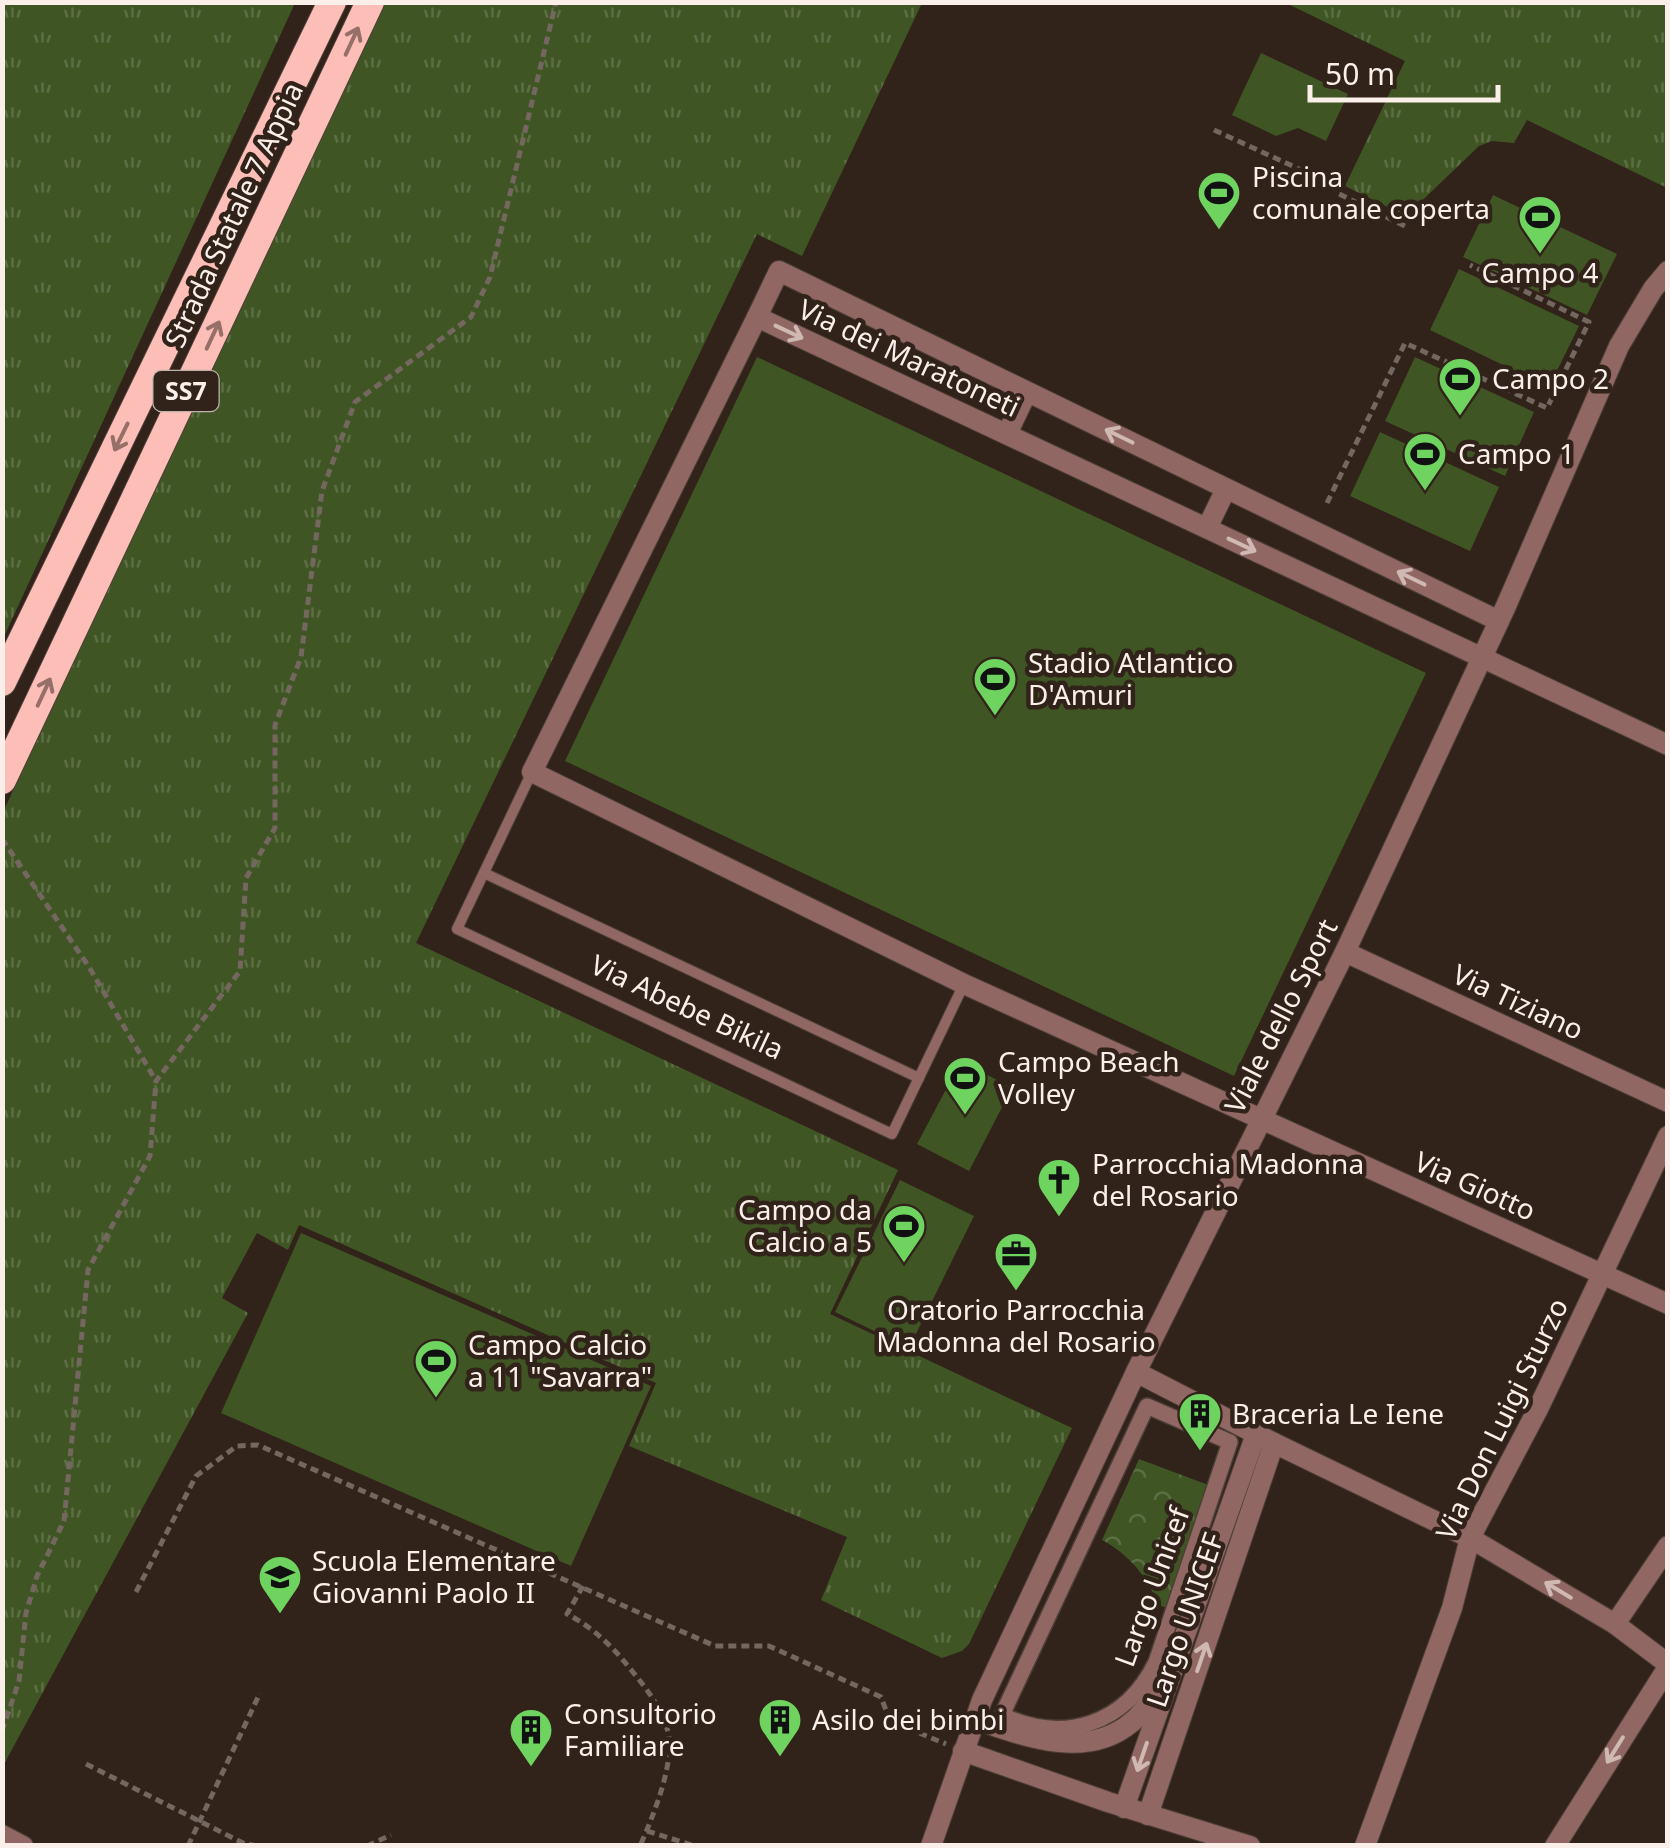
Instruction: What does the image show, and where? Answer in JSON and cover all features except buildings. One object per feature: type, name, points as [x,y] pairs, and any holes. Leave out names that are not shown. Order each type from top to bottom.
[{"type":"highway","name":"Strada Statale 7 Appia","points":[[2,682],[332,2]]},
{"type":"highway","name":"Strada Statale 7 Appia","points":[[2,780],[370,2]]},
{"type":"street","name":"Via dei Maratoneti","points":[[1499,621],[778,271],[757,317],[1668,745]]},
{"type":"street","name":"Viale dello Sport","points":[[931,1846],[974,1719],[1136,1372],[1344,952],[1499,621],[1619,346],[1653,289],[1668,272]]},
{"type":"street","name":"Via Abebe Bikila","points":[[532,772],[757,317]]},
{"type":"street","points":[[1007,434],[1027,392]]},
{"type":"street","points":[[1207,528],[1226,488]]},
{"type":"street","points":[[532,772],[964,984],[1259,1120]]},
{"type":"street","name":"Via Tiziano","points":[[1344,952],[1668,1102]]},
{"type":"street","name":"Via Giotto","points":[[1259,1120],[1668,1304]]},
{"type":"street","name":"Via Don Luigi Sturzo","points":[[1365,1846],[1452,1608],[1470,1538],[1539,1407],[1668,1136]]},
{"type":"street","points":[[1136,1372],[1470,1538],[1615,1624],[1668,1666],[1555,1846]]},
{"type":"street","name":"Largo Unicef","points":[[1147,1406],[1230,1442],[1156,1662],[1139,1691],[1114,1713],[1083,1726],[1050,1729],[1016,1722],[1002,1714],[1087,1533],[1147,1406]]},
{"type":"street","name":"Largo UNICEF","points":[[1124,1808],[1174,1668],[1265,1439]]},
{"type":"street","name":"Largo UNICEF","points":[[1148,1815],[1265,1439]]},
{"type":"street","points":[[1615,1624],[1668,1546]]},
{"type":"street","name":"Largo UNICEF","points":[[974,1719],[1016,1734],[1076,1744],[1107,1737],[1132,1722],[1174,1668]]},
{"type":"street","points":[[963,1751],[1124,1808],[1250,1846]]},
{"type":"street","points":[[2,1835],[22,1846]]},
{"type":"lane","name":"Via Abebe Bikila","points":[[532,772],[457,929],[892,1134],[964,984]]},
{"type":"lane","name":"Via Abebe Bikila","points":[[484,873],[919,1078]]},
{"type":"path","points":[[2,1731],[19,1681],[26,1613],[37,1576],[64,1521],[88,1270],[150,1156],[156,1081],[240,971],[246,878],[275,828],[275,724],[300,656],[322,491],[355,402],[471,318],[478,304],[490,277],[556,2]]},
{"type":"path","points":[[1214,130],[1334,185],[1337,194],[1409,228]]},
{"type":"path","points":[[1327,504],[1404,343],[1547,408],[1589,322],[1470,265]]},
{"type":"path","points":[[2,839],[89,968],[156,1081]]},
{"type":"path","points":[[136,1592],[196,1476],[237,1446],[258,1444],[715,1646],[769,1646],[881,1697],[890,1721],[963,1751]]},
{"type":"path","points":[[583,1586],[568,1614],[615,1650],[652,1696],[668,1733],[667,1768],[640,1846]]},
{"type":"path","points":[[188,1846],[260,1693]]},
{"type":"path","points":[[86,1764],[245,1844],[259,1846]]},
{"type":"path","points":[[647,1830],[695,1846]]},
{"type":"path","points":[[367,1846],[391,1834]]},
{"type":"green space","points":[[383,2],[922,3],[802,256],[757,234],[416,943],[898,1170],[830,1314],[1072,1428],[969,1644],[942,1658],[821,1600],[847,1537],[629,1446],[656,1383],[299,1225],[288,1250],[257,1233],[222,1298],[248,1313],[3,1766],[3,812]]},
{"type":"green space","points":[[2,3],[295,3],[3,639]]},
{"type":"green space","points":[[1286,3],[1667,3],[1667,188],[1527,120],[1514,143],[1492,141],[1479,146],[1406,216],[1345,186],[1405,61]]},
{"type":"green space","points":[[1261,53],[1348,94],[1326,141],[1298,128],[1276,136],[1232,115]]},
{"type":"green space","name":"Campo 4","points":[[1493,195],[1617,254],[1587,315],[1463,257]]},
{"type":"green space","points":[[1459,269],[1579,326],[1549,387],[1430,330]]},
{"type":"green space","name":"Stadio Atlantico D'Amuri","points":[[757,357],[1426,673],[1234,1076],[565,761]]},
{"type":"green space","name":"Campo 2","points":[[1415,357],[1534,412],[1505,476],[1385,421]]},
{"type":"green space","name":"Campo 1","points":[[1380,432],[1499,487],[1470,551],[1350,496]]},
{"type":"green space","name":"Campo Beach Volley","points":[[961,1061],[1012,1088],[969,1171],[917,1144]]},
{"type":"green space","name":"Campo da Calcio a 5","points":[[900,1180],[974,1216],[909,1348],[835,1312]]},
{"type":"green space","name":"Campo Calcio a 11 \"Savarra\"","points":[[301,1233],[651,1386],[571,1566],[221,1413]]},
{"type":"green space","points":[[1139,1459],[1211,1486],[1168,1608],[1157,1605],[1136,1567],[1102,1540]]},
{"type":"place","name":"Piscina comunale coperta","points":[[1219,231]]},
{"type":"place","name":"Campo 4","points":[[1540,255]]},
{"type":"place","name":"Campo 2","points":[[1460,417]]},
{"type":"place","name":"Campo 1","points":[[1425,492]]},
{"type":"place","name":"Stadio Atlantico D'Amuri","points":[[995,717]]},
{"type":"place","name":"Campo Beach Volley","points":[[965,1116]]},
{"type":"place","name":"Parrocchia Madonna del Rosario","points":[[1059,1218]]},
{"type":"place","name":"Campo da Calcio a 5","points":[[904,1264]]},
{"type":"place","name":"Oratorio Parrocchia Madonna del Rosario","points":[[1016,1292]]},
{"type":"place","name":"Campo Calcio a 11 \"Savarra\"","points":[[436,1399]]},
{"type":"place","name":"Braceria Le Iene","points":[[1200,1452]]},
{"type":"place","name":"Scuola Elementare Giovanni Paolo II","points":[[280,1615]]},
{"type":"place","name":"Asilo dei bimbi","points":[[780,1758]]},
{"type":"place","name":"Consultorio Familiare","points":[[531,1768]]}]
